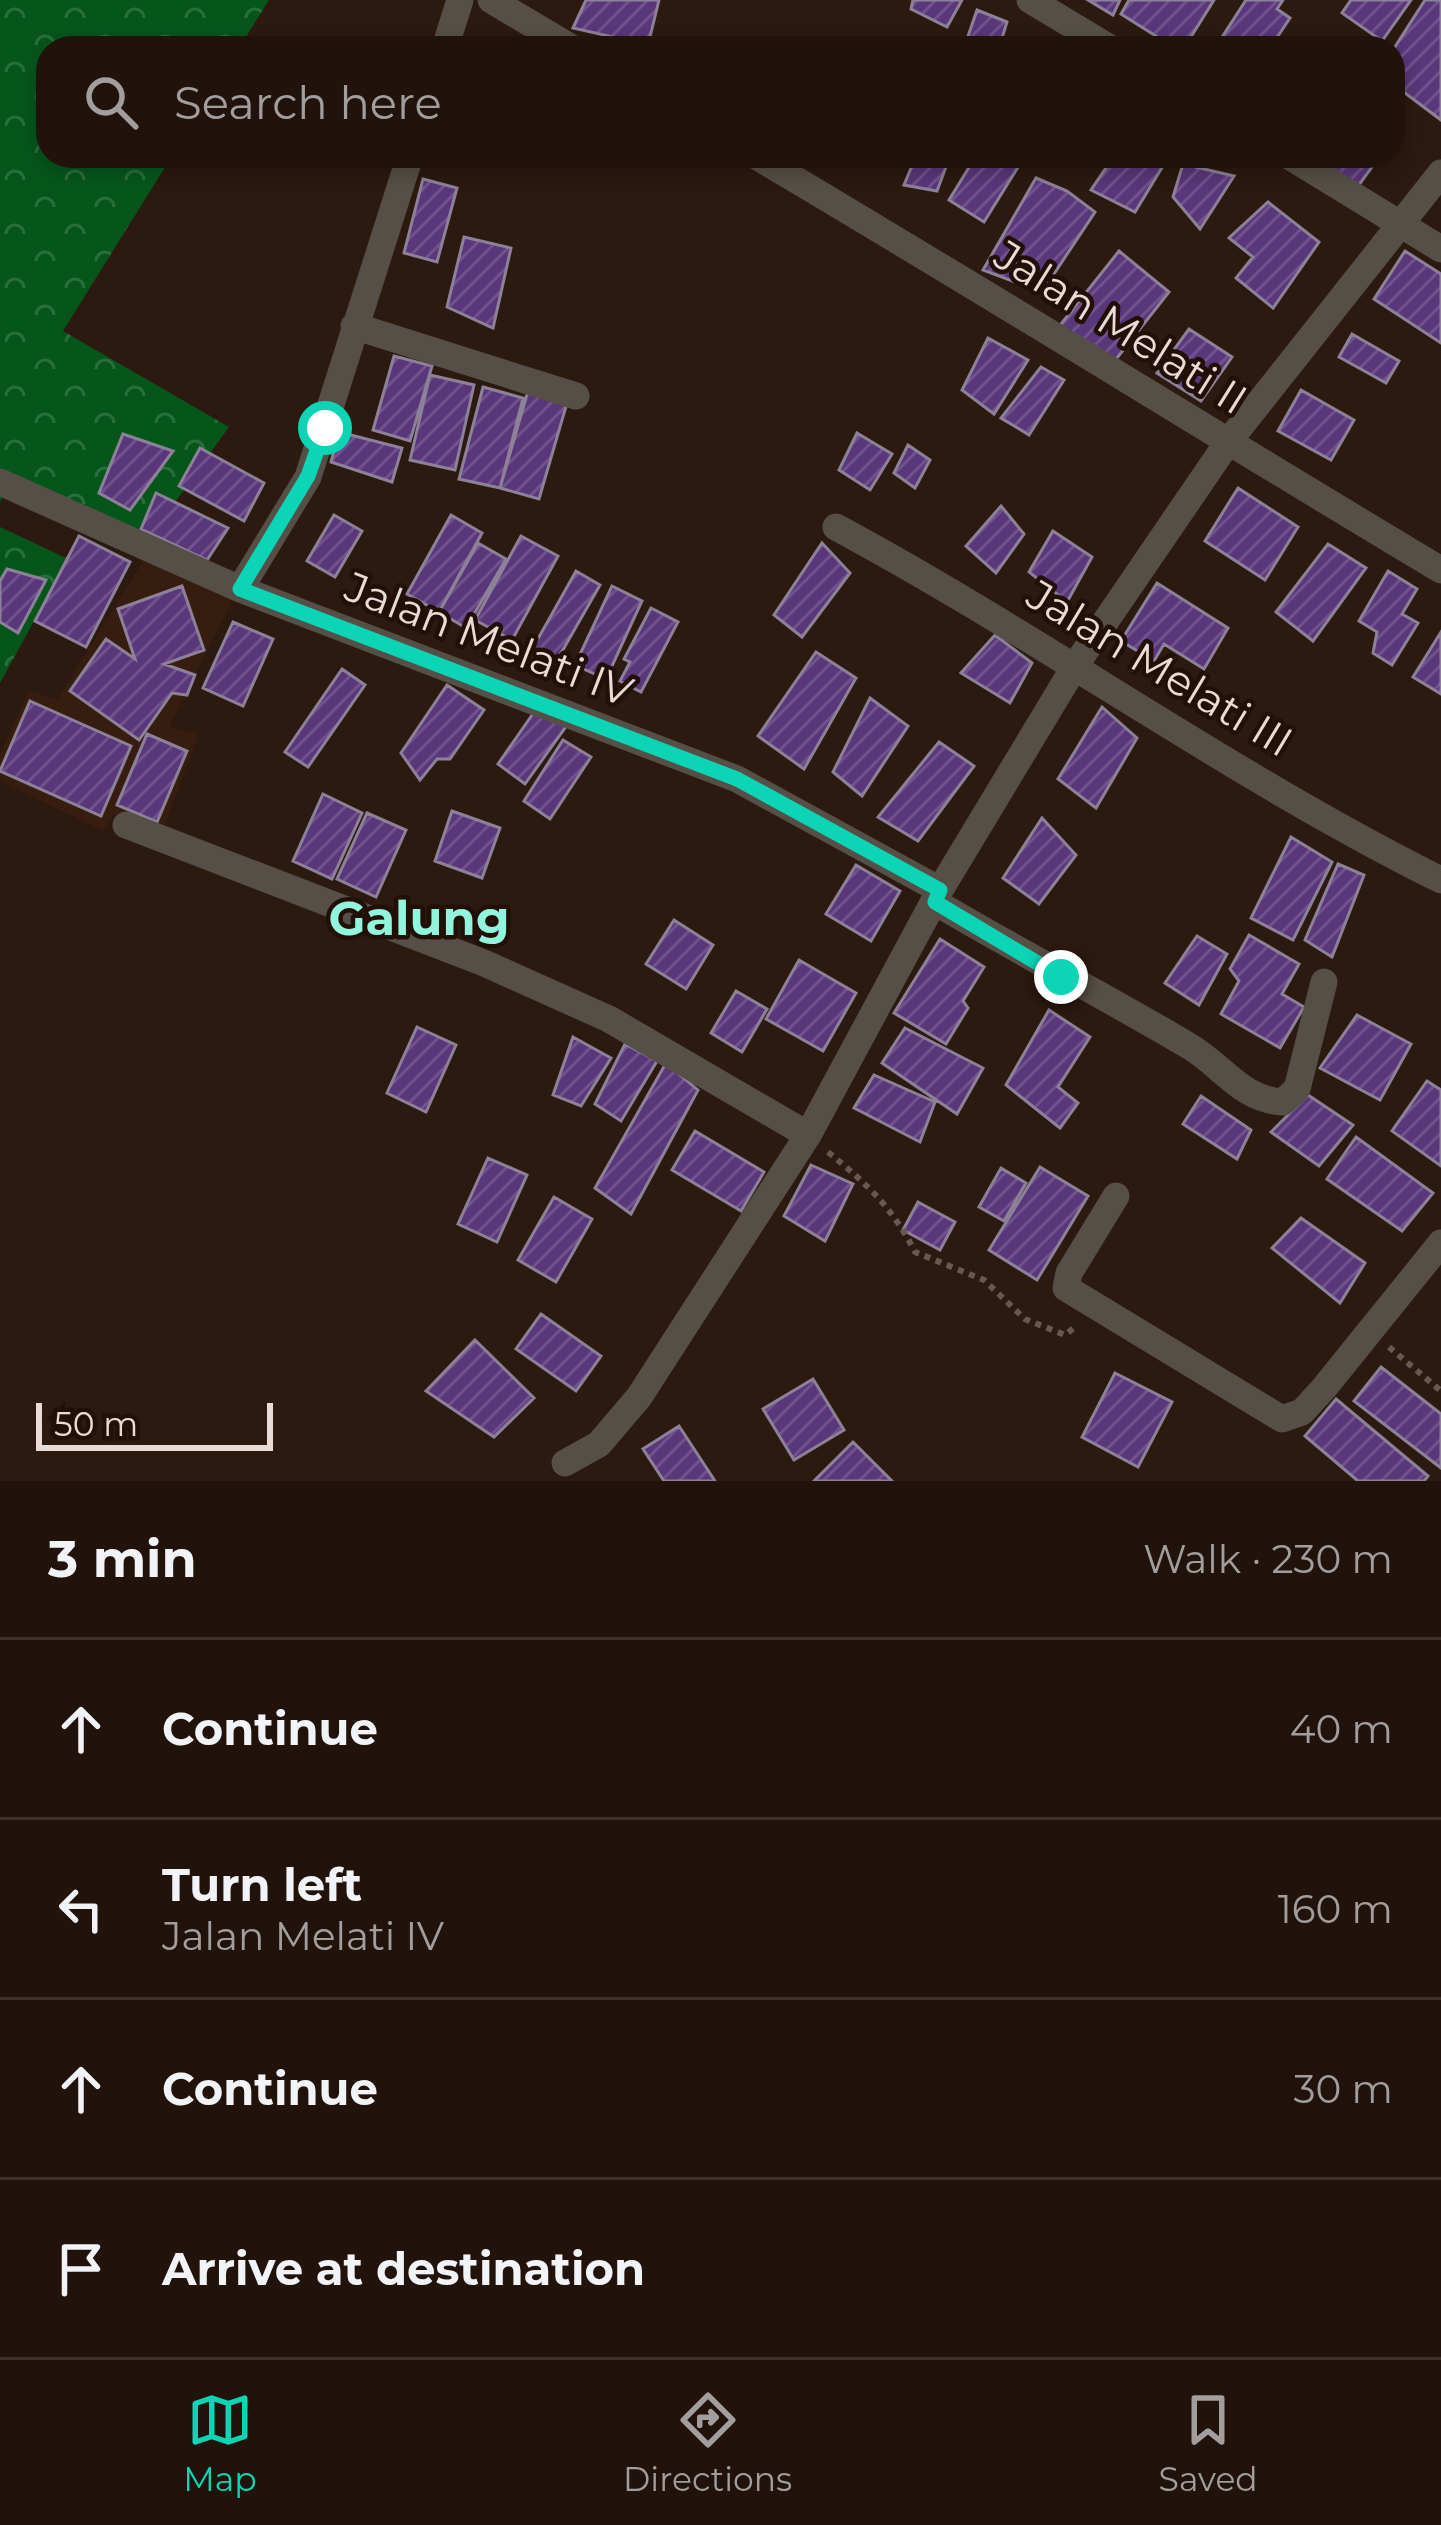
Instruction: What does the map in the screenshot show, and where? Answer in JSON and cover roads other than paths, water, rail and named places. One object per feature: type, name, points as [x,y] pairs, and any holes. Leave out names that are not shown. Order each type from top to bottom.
[{"type":"street","points":[[449,36],[460,0]]},
{"type":"street","points":[[491,0],[552,36]]},
{"type":"street","points":[[1030,0],[1090,36]]},
{"type":"street","points":[[240,589],[308,476],[406,168]]},
{"type":"street","name":"Jalan Melati II","points":[[776,168],[1047,327],[1441,570]]},
{"type":"street","points":[[1309,168],[1441,249]]},
{"type":"street","points":[[565,1463],[598,1444],[639,1397],[808,1136],[938,896],[1075,666],[1228,442],[1441,173]]},
{"type":"street","points":[[355,326],[576,396]]},
{"type":"street","name":"Jalan Melati IV","points":[[0,482],[240,589],[737,779],[938,896],[1061,977],[1194,1048],[1236,1086],[1269,1102],[1283,1102],[1297,1089],[1324,982]]},
{"type":"street","name":"Jalan Melati III","points":[[836,527],[946,586],[1187,737],[1441,880]]},
{"type":"street","points":[[126,825],[484,963],[609,1019],[808,1136]]},
{"type":"street","points":[[1116,1196],[1069,1273],[1066,1288],[1282,1419],[1302,1412],[1441,1243]]},
{"type":"district","name":"Galung","points":[[419,918]]}]
